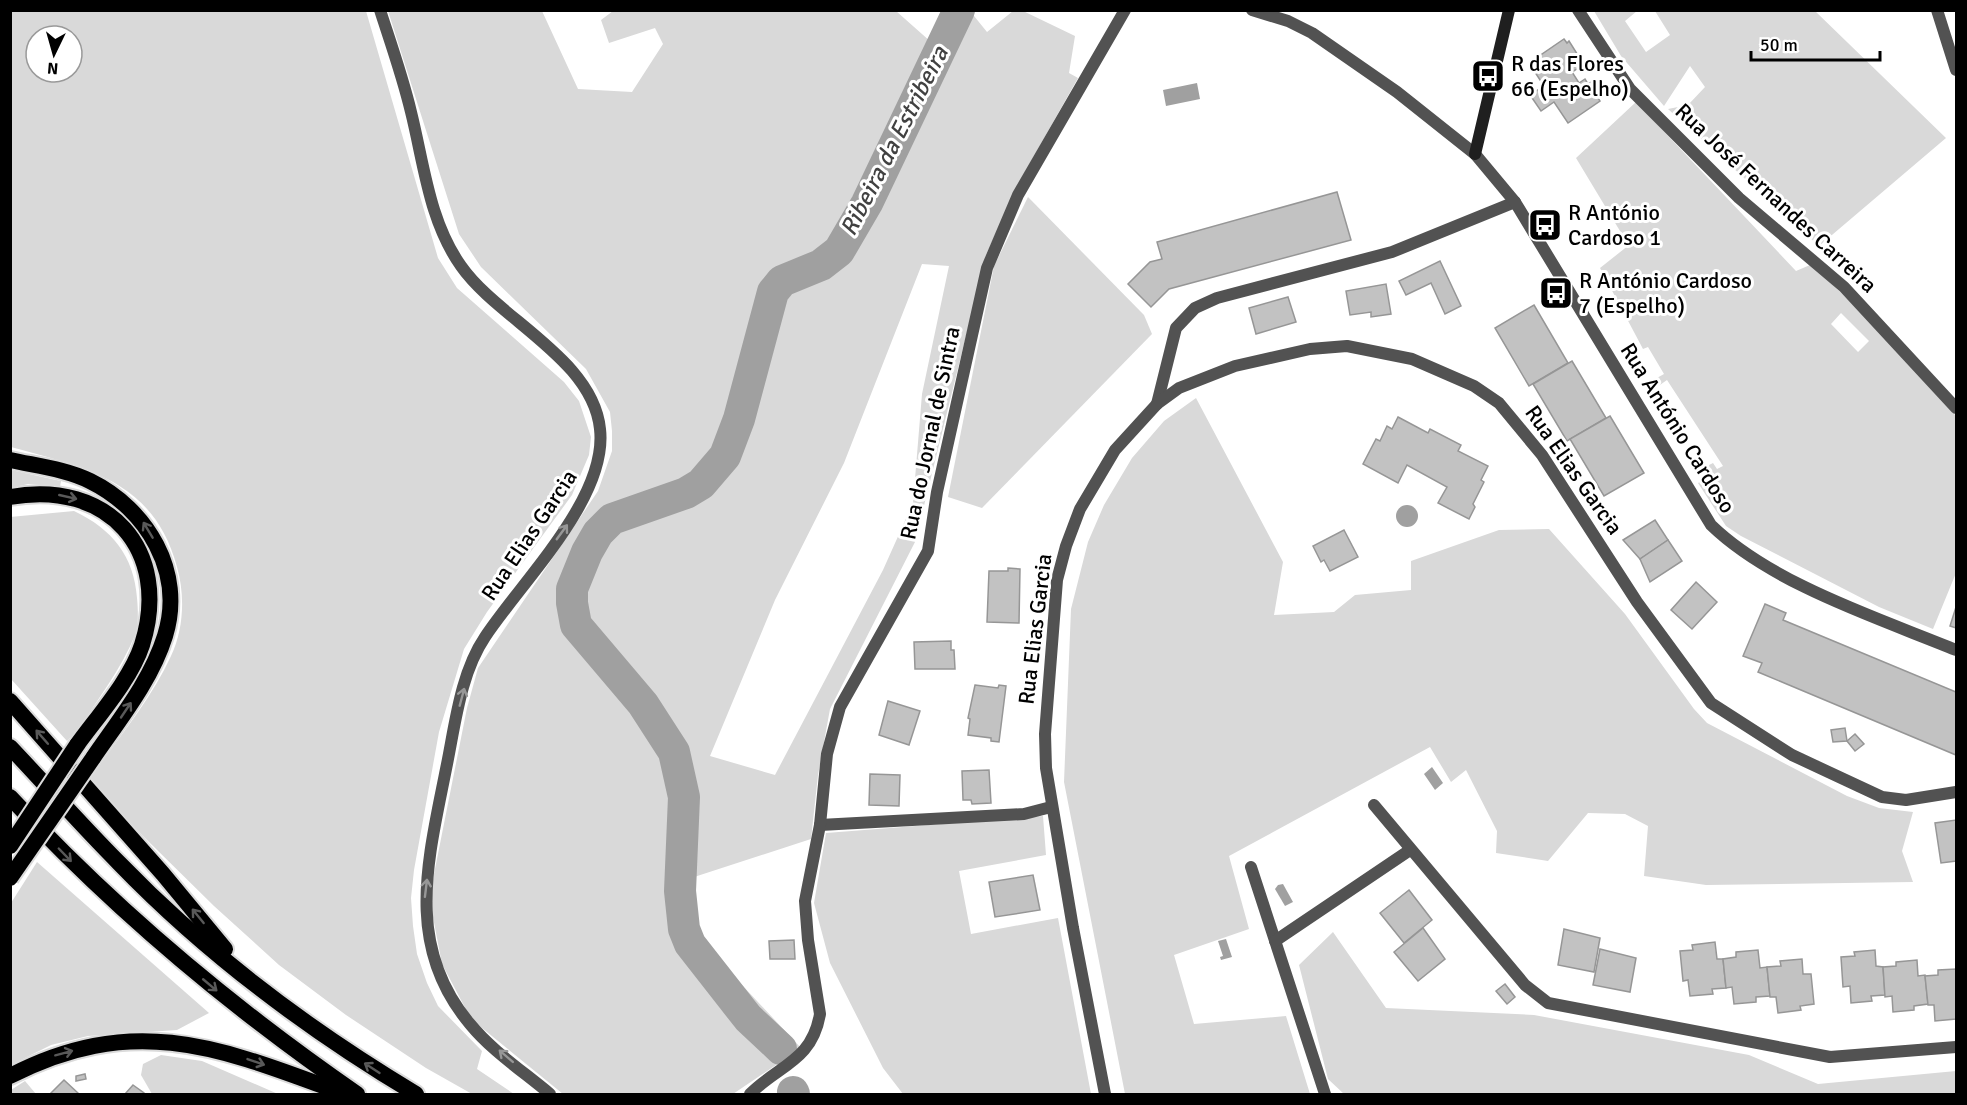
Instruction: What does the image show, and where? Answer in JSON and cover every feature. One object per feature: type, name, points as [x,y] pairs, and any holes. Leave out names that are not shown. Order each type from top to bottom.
[{"type":"highway","points":[[10,460],[88,480],[113,493],[142,519],[161,554],[171,593],[165,636],[139,690],[10,878]]},
{"type":"highway","points":[[10,497],[63,495],[102,508],[115,518],[132,538],[146,571],[151,602],[141,648],[118,688],[10,846]]},
{"type":"highway","points":[[10,701],[163,874],[248,978]]},
{"type":"highway","points":[[10,747],[119,864],[180,922],[248,978],[330,1040],[416,1095]]},
{"type":"highway","points":[[10,797],[66,857],[163,946],[229,1001],[357,1095]]},
{"type":"highway","points":[[10,1076],[41,1060],[86,1048],[135,1041],[166,1041],[232,1054],[345,1095]]},
{"type":"main road","points":[[1475,154],[1509,10]]},
{"type":"street","name":"Rua Elias Garcia","points":[[380,10],[408,101],[438,222],[451,251],[470,278],[554,353],[571,372],[592,402],[600,428],[601,457],[589,490],[488,632],[471,665],[442,788],[425,899],[426,930],[432,956],[456,1006],[477,1032],[550,1095]]},
{"type":"street","name":"Rua do Jornal de Sintra","points":[[750,1095],[765,1079],[795,1062],[814,1036],[820,1014],[808,940],[805,901],[820,825],[827,754],[840,707],[928,551],[937,492],[987,268],[1018,195],[1125,10]]},
{"type":"street","name":"Rua António Cardoso","points":[[1252,10],[1288,21],[1312,33],[1397,92],[1475,154],[1515,202],[1711,525],[1725,539],[1800,584],[1956,650]]},
{"type":"street","name":"Rua José Fernandes Carreira","points":[[1578,10],[1630,89],[1739,198],[1844,287],[1956,408]]},
{"type":"street","points":[[1937,10],[1956,70]]},
{"type":"street","points":[[1157,404],[1176,328],[1195,308],[1217,298],[1392,252],[1515,202]]},
{"type":"street","name":"Rua Elias Garcia","points":[[1105,1095],[1051,807],[1045,734],[1057,580],[1066,546],[1092,484],[1115,450],[1157,404],[1179,388],[1235,366],[1310,349],[1347,346],[1370,349],[1412,359],[1448,374],[1499,403],[1514,418],[1586,520],[1637,602],[1711,703],[1792,755],[1882,797],[1906,800],[1956,792]]},
{"type":"street","points":[[1374,805],[1525,985],[1548,1004],[1830,1057],[1956,1047]]},
{"type":"street","points":[[820,825],[1024,814],[1051,807]]},
{"type":"street","points":[[1275,941],[1410,850]]},
{"type":"street","points":[[1251,867],[1325,1095]]},
{"type":"shaded area","points":[[1021,10],[1075,36],[1069,73],[1078,78],[1017,186],[986,255],[915,542],[830,709],[818,775],[811,839],[688,879],[690,921],[700,940],[801,1048],[733,1094],[563,1094],[471,1019],[442,964],[432,912],[432,884],[467,708],[478,668],[598,491],[612,451],[610,412],[586,369],[481,267],[459,234],[388,11],[542,11],[578,89],[632,92],[663,44],[655,28],[609,43],[601,20],[613,11],[896,11],[931,42],[949,11],[970,11],[987,32],[1013,11]],"holes":[[[922,264],[949,266],[922,394],[913,503],[883,570],[775,775],[710,756],[775,600],[844,463]]]},
{"type":"shaded area","points":[[10,11],[366,11],[438,258],[457,288],[564,382],[579,401],[591,437],[589,455],[572,495],[487,612],[464,649],[439,732],[414,870],[411,898],[413,926],[417,954],[427,983],[438,1006],[482,1051],[477,1069],[514,1094],[472,1094],[426,1068],[346,1015],[279,965],[214,906],[88,782],[163,673],[179,635],[182,600],[177,567],[166,538],[152,515],[134,497],[114,483],[66,463],[11,447]]},
{"type":"shaded area","points":[[1594,11],[1637,11],[1625,21],[1646,52],[1670,35],[1655,11],[1815,11],[1946,138],[1819,246],[1668,109],[1688,105],[1705,87],[1690,66],[1664,106],[1621,56]]},
{"type":"shaded area","points":[[1197,83],[1200,99],[1166,106],[1163,90]]},
{"type":"shaded area","points":[[1636,102],[1796,271],[1810,265],[1814,267],[1855,306],[1956,416],[1956,573],[1933,629],[1879,607],[1741,536],[1726,526],[1698,483],[1711,476],[1707,466],[1713,463],[1717,469],[1723,466],[1667,380],[1657,387],[1655,379],[1664,374],[1648,347],[1643,349],[1600,268],[1629,245],[1576,158]],"holes":[[[1841,313],[1869,341],[1858,352],[1831,324]]]},
{"type":"shaded area","points":[[1028,197],[1144,315],[1152,334],[982,508],[948,497],[994,266]]},
{"type":"shaded area","points":[[1196,398],[1283,562],[1274,615],[1334,612],[1355,595],[1411,590],[1411,561],[1499,530],[1549,529],[1625,614],[1694,709],[1707,723],[1847,796],[1879,808],[1913,812],[1902,851],[1913,882],[1706,885],[1644,876],[1648,826],[1625,814],[1588,813],[1548,861],[1496,853],[1497,831],[1466,770],[1451,782],[1430,747],[1229,856],[1249,929],[1174,955],[1194,1024],[1286,1016],[1310,1094],[1125,1094],[1064,782],[1071,609],[1088,542],[1104,505],[1132,458],[1164,421]]},
{"type":"shaded area","points":[[11,470],[61,481],[60,487],[28,484],[11,488]]},
{"type":"shaded area","points":[[1403,505],[1411,505],[1418,512],[1418,520],[1411,527],[1403,527],[1396,520],[1396,512]]},
{"type":"shaded area","points":[[74,511],[110,535],[126,557],[135,583],[138,617],[135,635],[123,660],[78,730],[67,741],[11,679],[10,517]]},
{"type":"shaded area","points":[[1432,767],[1443,783],[1435,790],[1424,774]]},
{"type":"shaded area","points":[[1043,816],[1046,855],[959,871],[971,934],[1058,918],[1091,1094],[903,1094],[883,1068],[830,963],[814,903],[826,833]]},
{"type":"shaded area","points":[[37,862],[209,1013],[177,1030],[88,1036],[51,1045],[11,1065],[11,903]]},
{"type":"shaded area","points":[[1283,884],[1293,902],[1285,906],[1275,889],[1278,885]]},
{"type":"shaded area","points":[[1333,932],[1386,1008],[1534,1015],[1749,1055],[1818,1084],[1956,1071],[1956,1094],[1344,1094],[1328,1079],[1299,965]]},
{"type":"shaded area","points":[[1226,939],[1232,957],[1221,960],[1220,957],[1223,956],[1218,941]]},
{"type":"shaded area","points":[[161,1055],[202,1061],[278,1094],[152,1094],[141,1075],[143,1064]]},
{"type":"shaded area","points":[[25,1081],[36,1094],[11,1094],[11,1090]]},
{"type":"building","points":[[1564,39],[1567,43],[1569,41],[1581,60],[1578,62],[1580,67],[1572,72],[1579,83],[1585,79],[1588,84],[1593,81],[1603,95],[1598,98],[1600,101],[1568,123],[1554,102],[1541,111],[1530,95],[1544,86],[1529,63]]},
{"type":"building","points":[[1337,192],[1351,240],[1169,289],[1151,307],[1128,284],[1150,262],[1162,259],[1157,242]]},
{"type":"building","points":[[1440,261],[1461,306],[1445,314],[1431,283],[1406,295],[1399,281]]},
{"type":"building","points":[[1386,284],[1391,314],[1371,317],[1371,312],[1350,315],[1346,291]]},
{"type":"building","points":[[1288,297],[1296,322],[1256,334],[1249,308]]},
{"type":"building","points":[[1534,305],[1568,363],[1529,386],[1495,328]]},
{"type":"building","points":[[1572,361],[1606,418],[1567,441],[1533,384]]},
{"type":"building","points":[[1610,416],[1644,473],[1604,496],[1570,439]]},
{"type":"building","points":[[1398,417],[1428,433],[1430,429],[1461,445],[1458,451],[1488,466],[1481,480],[1484,482],[1473,504],[1475,507],[1469,519],[1438,503],[1447,487],[1407,465],[1398,483],[1363,464],[1376,439],[1380,441],[1387,426],[1392,429]]},
{"type":"building","points":[[1655,520],[1668,540],[1640,559],[1623,540]]},
{"type":"building","points":[[1344,530],[1358,557],[1330,571],[1324,560],[1321,562],[1313,546]]},
{"type":"building","points":[[1668,540],[1682,561],[1650,582],[1640,559]]},
{"type":"building","points":[[1008,568],[1020,569],[1019,623],[987,622],[989,571],[1008,571]]},
{"type":"building","points":[[1696,582],[1717,602],[1692,629],[1671,610]]},
{"type":"building","points":[[1765,604],[1786,613],[1783,620],[1956,692],[1956,755],[1758,672],[1762,663],[1743,656]]},
{"type":"building","points":[[1956,607],[1956,628],[1950,626]]},
{"type":"building","points":[[951,641],[955,669],[915,669],[914,642]]},
{"type":"building","points":[[975,685],[998,688],[999,685],[1006,686],[999,742],[991,741],[991,738],[968,735],[970,719],[968,718]]},
{"type":"building","points":[[888,701],[920,711],[909,745],[879,735]]},
{"type":"building","points":[[1845,728],[1847,741],[1833,742],[1831,730]]},
{"type":"building","points":[[1855,734],[1864,744],[1855,751],[1847,741]]},
{"type":"building","points":[[989,770],[991,803],[972,804],[971,800],[963,800],[962,771]]},
{"type":"building","points":[[870,774],[900,775],[899,806],[869,805]]},
{"type":"building","points":[[1956,820],[1956,861],[1941,863],[1935,823]]},
{"type":"building","points":[[1033,875],[1040,910],[995,917],[989,882]]},
{"type":"building","points":[[1409,890],[1432,920],[1404,943],[1380,913]]},
{"type":"building","points":[[1423,928],[1445,959],[1418,981],[1394,952]]},
{"type":"building","points":[[1564,929],[1600,938],[1594,972],[1558,965]]},
{"type":"building","points":[[794,940],[795,959],[770,959],[769,941]]},
{"type":"building","points":[[1715,942],[1717,959],[1723,959],[1726,988],[1712,989],[1713,994],[1690,996],[1688,980],[1683,981],[1680,951],[1693,950],[1692,945]]},
{"type":"building","points":[[1600,949],[1636,958],[1630,992],[1593,985]]},
{"type":"building","points":[[1758,950],[1760,968],[1767,967],[1770,996],[1756,997],[1756,1002],[1734,1004],[1732,987],[1726,988],[1723,959],[1736,957],[1736,952]]},
{"type":"building","points":[[1875,950],[1876,966],[1883,967],[1885,995],[1871,996],[1872,1001],[1851,1003],[1850,986],[1843,987],[1841,957],[1855,956],[1854,952]]},
{"type":"building","points":[[1802,959],[1803,974],[1811,974],[1814,1004],[1800,1006],[1801,1010],[1778,1013],[1776,997],[1770,997],[1767,967],[1781,966],[1780,961]]},
{"type":"building","points":[[1917,960],[1918,976],[1925,975],[1928,1004],[1914,1006],[1914,1010],[1893,1012],[1892,996],[1885,997],[1883,967],[1896,966],[1896,962]]},
{"type":"building","points":[[1956,969],[1956,1019],[1935,1021],[1934,1005],[1928,1005],[1925,976],[1938,975],[1938,970]]},
{"type":"building","points":[[1505,984],[1515,997],[1507,1004],[1496,991]]},
{"type":"building","points":[[85,1074],[86,1079],[76,1081],[76,1076]]},
{"type":"building","points":[[64,1080],[79,1094],[50,1094]]},
{"type":"building","points":[[133,1085],[144,1093],[144,1094],[125,1094]]},
{"type":"waterway","name":"Ribeira da Estribeira","points":[[781,1049],[748,1018],[690,944],[684,929],[680,891],[684,797],[674,752],[643,704],[576,625],[572,589],[587,552],[598,533],[612,519],[686,493],[701,484],[725,456],[739,419],[773,292],[782,281],[821,265],[839,251],[867,203],[959,10]]},
{"type":"place","name":"R das Flores 66 (Espelho)","points":[[1488,76]]},
{"type":"place","name":"R António Cardoso 1","points":[[1545,225]]},
{"type":"place","name":"R António Cardoso 7 (Espelho)","points":[[1556,293]]}]
